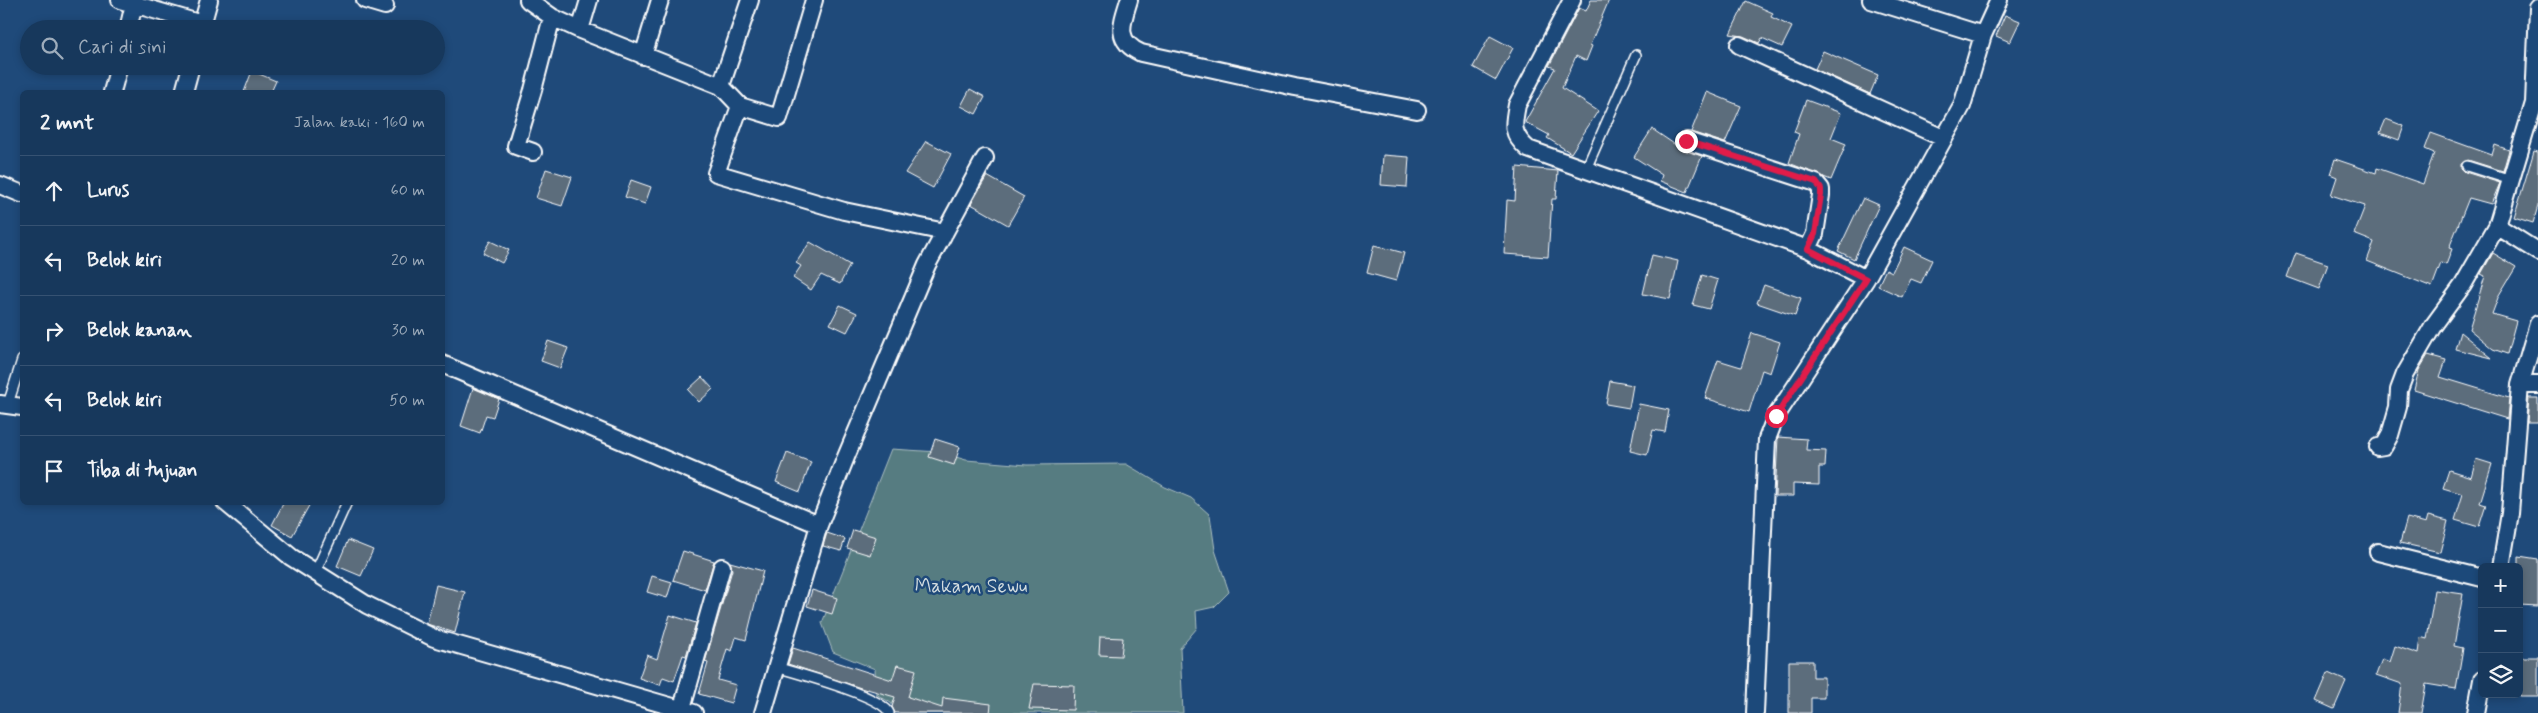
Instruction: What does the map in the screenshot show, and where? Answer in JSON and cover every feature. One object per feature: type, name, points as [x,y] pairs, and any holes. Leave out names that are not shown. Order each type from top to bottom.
[{"type":"street","points":[[204,20],[209,0]]},
{"type":"street","points":[[365,0],[385,6]]},
{"type":"street","points":[[528,0],[552,17],[580,30],[721,86],[740,106],[779,118],[814,0]]},
{"type":"street","points":[[580,30],[589,0]]},
{"type":"street","points":[[643,56],[660,0]]},
{"type":"street","points":[[721,86],[750,0]]},
{"type":"street","points":[[1129,0],[1122,22],[1122,33],[1125,42],[1141,54],[1295,87],[1417,110]]},
{"type":"street","points":[[1572,0],[1517,105],[1513,124],[1516,139],[1528,149],[1808,249],[1866,279]]},
{"type":"street","points":[[1871,0],[1983,35]]},
{"type":"street","points":[[1755,713],[1767,439],[1776,416],[1866,279],[1962,106],[1983,35],[1999,0]]},
{"type":"street","points":[[129,20],[130,1],[185,20]]},
{"type":"street","points":[[2378,447],[2384,446],[2390,435],[2398,407],[2399,390],[2405,374],[2433,326],[2463,285],[2497,226],[2534,103],[2538,8]]},
{"type":"street","points":[[533,152],[516,146],[552,17]]},
{"type":"street","points":[[1739,44],[1943,138]]},
{"type":"street","points":[[113,90],[117,75]]},
{"type":"street","points":[[185,90],[189,75]]},
{"type":"street","points":[[740,106],[716,173],[844,210],[945,232]]},
{"type":"street","points":[[1686,141],[1816,182],[1821,189],[1821,195],[1815,234],[1808,249]]},
{"type":"street","points":[[763,713],[819,525],[874,387],[927,265],[985,158]]},
{"type":"street","points":[[0,185],[20,193]]},
{"type":"street","points":[[2497,226],[2538,252]]},
{"type":"street","points":[[2502,563],[2510,513],[2520,385],[2538,324]]},
{"type":"street","points":[[445,365],[819,525]]},
{"type":"street","points":[[2520,385],[2538,385]]},
{"type":"street","points":[[229,505],[290,557],[367,605],[434,638],[688,711],[722,567]]},
{"type":"street","points":[[2378,552],[2478,577]]},
{"type":"street","points":[[2476,713],[2479,698]]},
{"type":"lane","points":[[1586,170],[1636,55]]},
{"type":"lane","points":[[2467,166],[2511,180]]},
{"type":"lane","points":[[10,405],[20,368]]},
{"type":"lane","points":[[316,573],[346,505]]},
{"type":"lane","points":[[776,667],[856,693],[883,705],[889,713]]},
{"type":"green space","name":"Makam Sewu","points":[[891,449],[939,452],[966,460],[1027,465],[1126,464],[1165,487],[1191,498],[1210,515],[1215,550],[1229,592],[1214,607],[1196,611],[1197,628],[1180,648],[1183,713],[897,713],[891,703],[876,694],[875,669],[833,652],[822,623]]},
{"type":"building","points":[[1591,0],[1609,0],[1590,45],[1592,46],[1586,61],[1576,56],[1562,88],[1598,111],[1571,153],[1547,138],[1549,135],[1525,122],[1555,68],[1549,66],[1579,8],[1586,11]]},
{"type":"building","points":[[1746,1],[1773,13],[1771,17],[1792,27],[1782,47],[1762,38],[1759,43],[1743,36],[1730,34]]},
{"type":"building","points":[[2005,15],[2020,21],[2010,42],[1996,36]]},
{"type":"building","points":[[1490,36],[1513,48],[1496,80],[1473,67]]},
{"type":"building","points":[[1823,51],[1878,75],[1870,94],[1815,69]]},
{"type":"building","points":[[250,75],[262,75],[276,81],[272,90],[245,90]]},
{"type":"building","points":[[970,89],[985,97],[976,114],[961,106]]},
{"type":"building","points":[[1707,92],[1741,106],[1725,143],[1691,132]]},
{"type":"building","points":[[1806,100],[1841,113],[1831,138],[1846,144],[1831,180],[1789,163],[1799,134],[1794,132]]},
{"type":"building","points":[[2386,119],[2404,126],[2399,140],[2380,133]]},
{"type":"building","points":[[1652,129],[1683,150],[1702,156],[1687,192],[1660,181],[1662,175],[1634,157]]},
{"type":"building","points":[[2431,133],[2492,155],[2495,145],[2509,150],[2503,171],[2468,160],[2461,164],[2461,168],[2465,172],[2500,183],[2491,204],[2469,198],[2449,248],[2452,249],[2446,265],[2441,263],[2432,287],[2367,261],[2374,242],[2354,234],[2365,206],[2331,195],[2337,177],[2330,174],[2335,159],[2376,173],[2377,168],[2423,184],[2434,153],[2425,149]]},
{"type":"building","points":[[926,141],[951,154],[933,188],[905,173]]},
{"type":"building","points":[[2534,151],[2538,152],[2538,206],[2533,223],[2514,217]]},
{"type":"building","points":[[1383,155],[1409,157],[1407,187],[1381,185]]},
{"type":"building","points":[[1517,167],[1558,171],[1556,199],[1552,199],[1548,257],[1504,254],[1507,200],[1515,201]]},
{"type":"building","points":[[546,169],[572,177],[562,206],[536,198]]},
{"type":"building","points":[[987,176],[1024,197],[1008,225],[971,204]]},
{"type":"building","points":[[631,180],[651,187],[645,204],[625,197]]},
{"type":"building","points":[[1863,198],[1879,205],[1854,259],[1838,251]]},
{"type":"building","points":[[490,241],[509,250],[502,263],[483,253]]},
{"type":"building","points":[[810,242],[850,265],[840,284],[821,275],[811,290],[793,278],[801,266],[796,263]]},
{"type":"building","points":[[1374,245],[1404,253],[1396,281],[1367,273]]},
{"type":"building","points":[[1904,247],[1932,260],[1921,283],[1911,279],[1902,297],[1878,286],[1886,269],[1892,272]]},
{"type":"building","points":[[2296,253],[2328,264],[2319,289],[2287,277]]},
{"type":"building","points":[[2493,253],[2516,267],[2499,295],[2492,314],[2516,321],[2507,354],[2493,349],[2469,329],[2485,276],[2481,274]]},
{"type":"building","points":[[1652,255],[1678,261],[1670,299],[1643,294]]},
{"type":"building","points":[[1702,275],[1718,280],[1709,309],[1693,305]]},
{"type":"building","points":[[1764,285],[1801,298],[1795,316],[1757,303]]},
{"type":"building","points":[[840,305],[857,313],[847,332],[830,324]]},
{"type":"building","points":[[2460,332],[2492,358],[2455,349]]},
{"type":"building","points":[[1752,333],[1780,342],[1770,373],[1762,370],[1749,412],[1705,398],[1718,360],[1741,367]]},
{"type":"building","points":[[548,341],[568,348],[560,368],[541,361]]},
{"type":"building","points":[[2428,355],[2446,360],[2440,377],[2509,398],[2507,419],[2414,390],[2419,370]]},
{"type":"building","points":[[702,377],[713,389],[699,402],[688,390]]},
{"type":"building","points":[[1610,381],[1633,385],[1629,408],[1606,404]]},
{"type":"building","points":[[473,388],[499,399],[493,417],[486,415],[480,433],[461,426]]},
{"type":"building","points":[[2529,398],[2538,398],[2538,422],[2527,422]]},
{"type":"building","points":[[1639,404],[1669,410],[1665,432],[1653,430],[1647,455],[1630,451]]},
{"type":"building","points":[[1778,437],[1807,439],[1806,450],[1826,451],[1825,467],[1819,467],[1819,485],[1793,484],[1793,496],[1775,496]]},
{"type":"building","points":[[935,439],[960,447],[954,465],[929,457]]},
{"type":"building","points":[[787,453],[811,462],[800,492],[776,482]]},
{"type":"building","points":[[2476,459],[2492,464],[2480,503],[2486,505],[2479,527],[2455,520],[2463,494],[2443,488],[2449,470],[2471,477]]},
{"type":"building","points":[[282,505],[309,505],[292,536],[272,525]]},
{"type":"building","points":[[2428,516],[2448,521],[2440,552],[2400,543],[2407,518],[2426,523]]},
{"type":"building","points":[[853,530],[876,537],[870,555],[847,548]]},
{"type":"building","points":[[827,533],[845,539],[841,551],[823,546]]},
{"type":"building","points":[[348,540],[373,550],[361,576],[337,566]]},
{"type":"building","points":[[683,551],[714,561],[705,590],[673,580]]},
{"type":"building","points":[[2519,556],[2538,559],[2538,606],[2523,605],[2523,563],[2519,563]]},
{"type":"building","points":[[730,562],[763,571],[746,640],[736,637],[732,651],[727,649],[718,680],[736,685],[731,703],[699,694],[708,663],[705,662],[732,570]]},
{"type":"building","points":[[652,576],[672,582],[667,598],[647,592]]},
{"type":"building","points":[[436,585],[465,592],[455,633],[427,624]]},
{"type":"building","points":[[812,590],[837,598],[832,614],[807,606]]},
{"type":"building","points":[[2435,590],[2463,594],[2454,646],[2463,648],[2456,689],[2426,684],[2421,713],[2398,713],[2402,684],[2376,675],[2382,659],[2390,662],[2395,646],[2418,654],[2420,637],[2427,639]]},
{"type":"building","points":[[670,615],[696,623],[686,656],[683,655],[674,681],[663,677],[660,685],[639,678],[647,655],[657,659]]},
{"type":"building","points":[[1100,637],[1123,638],[1121,656],[1099,655]]},
{"type":"building","points":[[793,648],[892,680],[897,665],[916,670],[908,697],[942,708],[943,698],[991,704],[990,713],[895,713],[892,707],[895,697],[867,690],[788,664]]},
{"type":"building","points":[[2523,657],[2538,657],[2538,696],[2523,696]]},
{"type":"building","points":[[1789,661],[1813,661],[1813,677],[1824,677],[1824,698],[1811,698],[1811,713],[1789,713]]},
{"type":"building","points":[[2328,673],[2346,681],[2334,709],[2316,701]]},
{"type":"building","points":[[1034,684],[1074,685],[1073,710],[1029,709]]},
{"type":"route","points":[[1686,141],[1816,182],[1821,189],[1821,195],[1815,234],[1808,249],[1866,279],[1776,416]]}]
